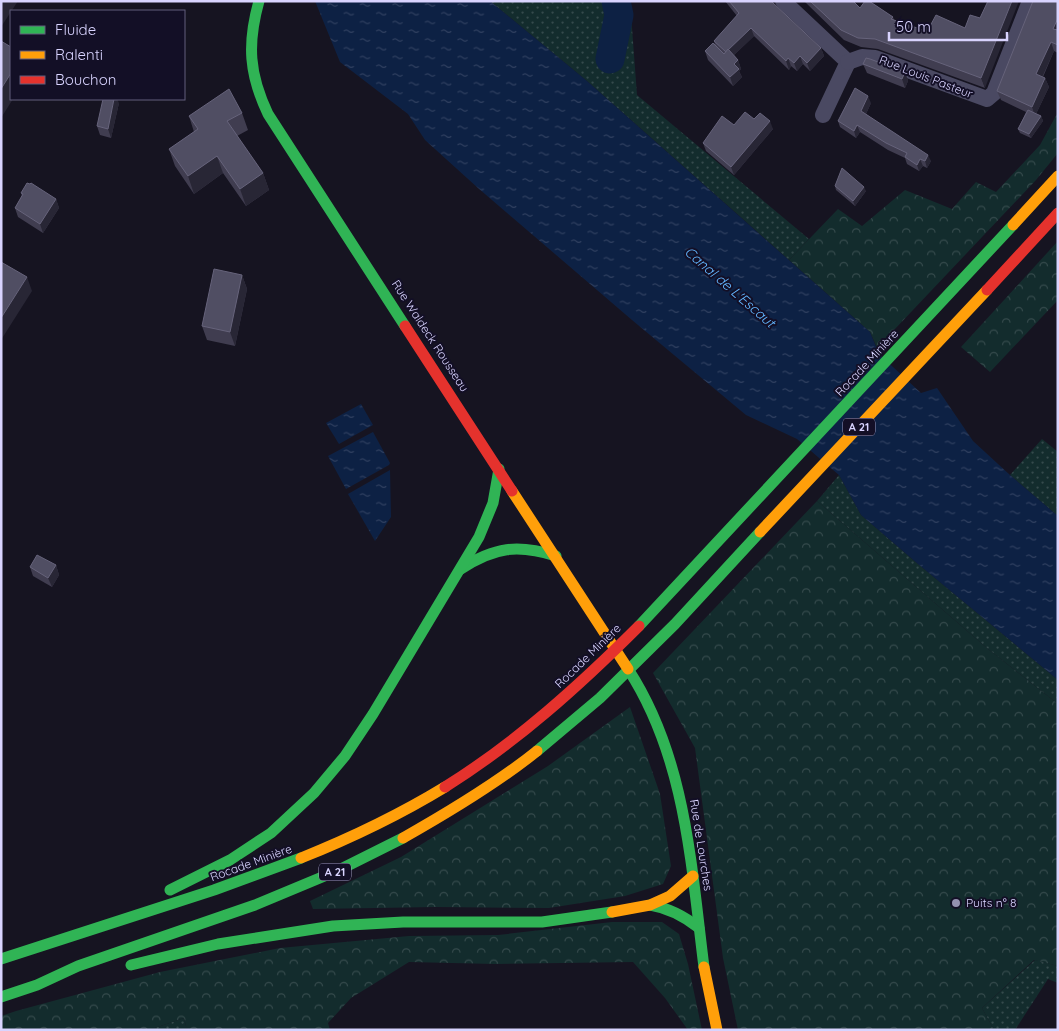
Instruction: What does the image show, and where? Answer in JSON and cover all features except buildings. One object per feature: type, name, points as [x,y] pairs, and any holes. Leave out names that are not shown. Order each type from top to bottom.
[{"type":"main road","name":"Rue Waldeck Rousseau","points":[[259,1],[252,27],[250,55],[254,80],[268,114],[630,673]]},
{"type":"main road","name":"Rocade Minière","points":[[1,959],[245,881],[316,854],[429,797],[488,758],[540,718],[589,676],[654,610],[1058,176]]},
{"type":"main road","name":"A 21","points":[[1,997],[37,985],[78,966],[286,892],[339,870],[383,849],[435,820],[491,784],[547,743],[600,698],[663,636],[1058,213]]},
{"type":"main road","points":[[36,947],[157,896],[216,867],[259,842],[314,793],[345,756],[363,730],[479,537],[493,503],[499,469]]},
{"type":"main road","points":[[457,572],[478,558],[506,548],[533,549],[556,556]]},
{"type":"main road","name":"Rue de Lourches","points":[[630,673],[653,713],[674,772],[685,819],[705,978],[716,1030]]},
{"type":"main road","points":[[118,969],[218,944],[332,926],[402,922],[542,922],[582,917],[650,905],[670,896],[693,876]]},
{"type":"main road","points":[[650,905],[660,906],[678,913],[699,928]]},
{"type":"main road","points":[[37,985],[79,978]]},
{"type":"street","name":"Rue Louis Pasteur","points":[[848,62],[862,57],[875,58],[987,99],[994,93],[1030,1]]},
{"type":"street","points":[[786,2],[848,62],[823,115]]},
{"type":"green space","points":[[490,1],[630,1],[637,95],[809,239],[789,260],[587,81]]},
{"type":"green space","points":[[1058,112],[1058,153],[1036,180],[877,348],[870,332],[789,260],[838,209],[862,226],[905,190],[952,209],[976,182],[996,192],[1040,145]]},
{"type":"green space","points":[[1058,241],[1058,300],[990,372],[961,347]]},
{"type":"green space","points":[[1042,439],[1058,452],[1058,516],[1010,475]]},
{"type":"green space","points":[[839,475],[861,515],[1058,680],[1058,704],[988,649],[817,501]]},
{"type":"green space","points":[[817,501],[988,649],[1058,704],[1058,966],[1034,960],[982,1008],[994,1030],[738,1030],[723,958],[695,748],[653,673]]},
{"type":"green space","points":[[630,707],[660,794],[671,866],[663,884],[625,896],[549,908],[313,909],[310,901],[401,857],[548,766]]},
{"type":"green space","points":[[612,922],[662,922],[679,934],[688,964],[702,1030],[688,1030],[665,998],[633,962],[495,964],[409,962],[351,998],[328,1023],[330,1030],[187,1030],[184,1018],[149,1030],[1,1030],[1,1016],[16,1011],[160,972],[280,948],[409,936],[498,935]]},
{"type":"green space","points":[[1035,960],[1058,966],[1058,983],[1048,979],[1015,1030],[994,1030],[982,1008]]},
{"type":"green space","points":[[184,1018],[187,1030],[149,1030]]},
{"type":"water","name":"Canal de L'Escaut","points":[[315,1],[490,1],[587,81],[870,332],[879,354],[921,393],[937,388],[973,441],[1058,516],[1058,680],[861,515],[839,475],[797,439],[746,415],[632,320],[425,140],[408,114],[340,62]]},
{"type":"water","points":[[361,404],[373,425],[339,444],[326,423]]},
{"type":"water","points":[[373,432],[390,463],[346,489],[328,456]]},
{"type":"water","points":[[390,470],[391,517],[375,541],[348,494]]},
{"type":"waterway","points":[[610,59],[619,15],[616,1]]},
{"type":"traffic: fast","points":[[259,1],[253,31],[252,59],[257,86],[268,114],[405,326]]},
{"type":"traffic: fast","points":[[639,626],[1013,225]]},
{"type":"traffic: fast","points":[[170,890],[230,860],[271,833],[314,793],[345,756],[373,714],[479,537],[493,503],[499,469]]},
{"type":"traffic: fast","points":[[537,751],[600,698],[675,624],[760,532]]},
{"type":"traffic: fast","points":[[461,569],[484,556],[507,550],[530,550],[556,556]]},
{"type":"traffic: fast","points":[[628,669],[647,703],[663,739],[674,776],[690,851],[704,967]]},
{"type":"traffic: fast","points":[[1,997],[37,985],[78,966],[255,905],[339,870],[403,838]]},
{"type":"traffic: fast","points":[[1,959],[214,890],[301,858]]},
{"type":"traffic: fast","points":[[650,905],[676,913],[699,928]]},
{"type":"traffic: fast","points":[[131,965],[218,944],[333,926],[403,922],[542,922],[612,912]]},
{"type":"traffic: slow","points":[[1013,225],[1058,176]]},
{"type":"traffic: slow","points":[[760,532],[987,290]]},
{"type":"traffic: slow","points":[[512,491],[628,669]]},
{"type":"traffic: slow","points":[[403,838],[472,797],[537,751]]},
{"type":"traffic: slow","points":[[301,858],[374,826],[445,787]]},
{"type":"traffic: slow","points":[[612,912],[650,905],[670,896],[693,876]]},
{"type":"traffic: slow","points":[[704,967],[717,1030]]},
{"type":"traffic: jam","points":[[987,290],[1058,213]]},
{"type":"traffic: jam","points":[[405,326],[512,491]]},
{"type":"traffic: jam","points":[[445,787],[472,770],[547,712],[639,626]]},
{"type":"place","name":"Puits n° 8","points":[[956,903]]}]
